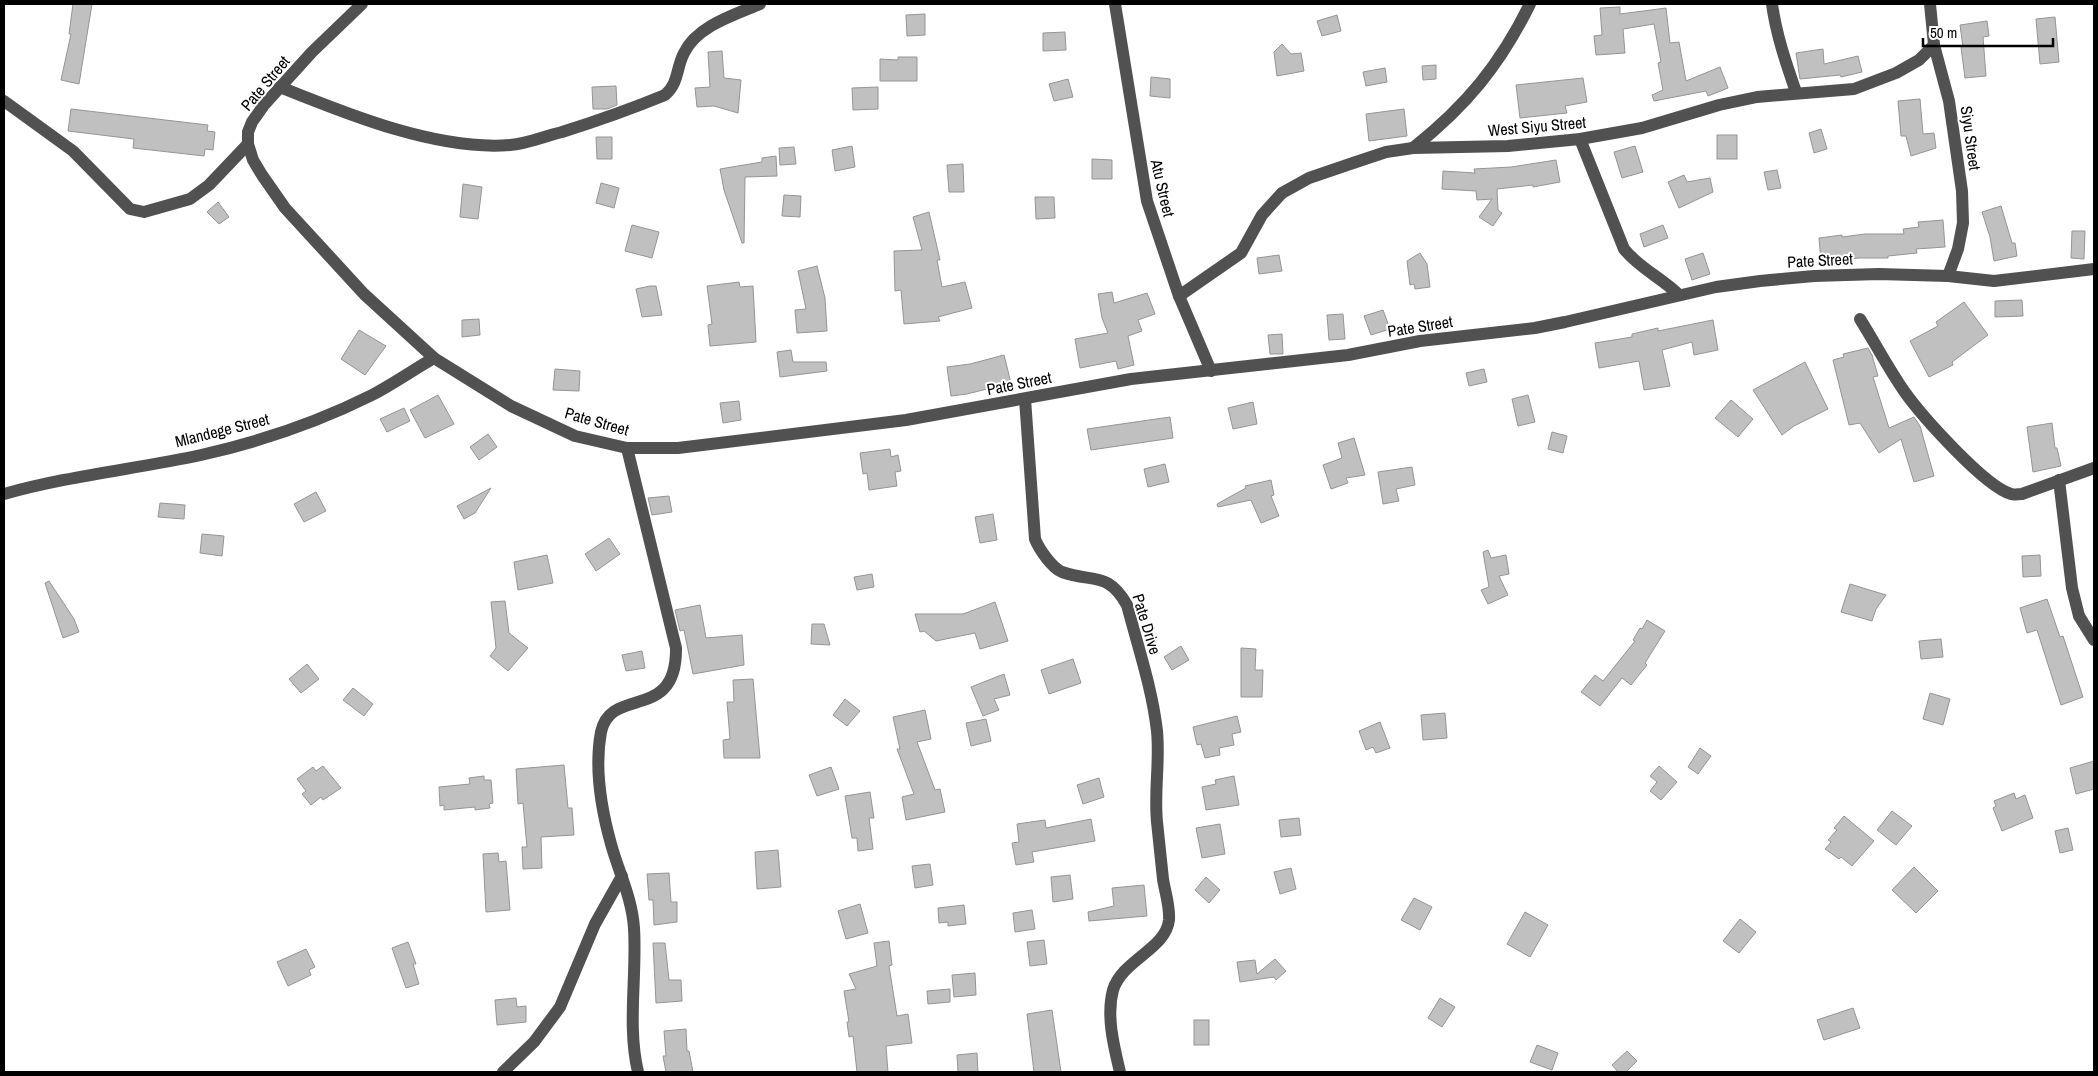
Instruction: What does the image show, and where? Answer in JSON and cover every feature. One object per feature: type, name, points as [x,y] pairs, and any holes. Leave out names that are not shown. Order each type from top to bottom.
[{"type":"street","name":"Pate Street","points":[[362,4],[312,52],[264,105],[252,122],[248,132],[248,144],[253,160],[285,208],[364,294],[434,358],[518,410],[575,436],[627,448],[678,448],[906,420],[1131,379],[1348,355],[1420,341],[1534,328],[1595,317],[1716,287],[1814,276],[1879,274],[1948,276],[1994,281],[2094,269]]},
{"type":"street","points":[[280,87],[350,116],[414,134],[455,142],[512,145],[609,118],[665,95],[673,88],[684,53],[691,42],[716,23],[760,4]]},
{"type":"street","name":"Atu Street","points":[[1115,4],[1147,201],[1179,296],[1211,371]]},
{"type":"street","points":[[1413,148],[1442,124],[1476,89],[1500,58],[1530,4]]},
{"type":"street","points":[[1772,4],[1774,22],[1796,92]]},
{"type":"street","name":"Siyu Street","points":[[1930,4],[1934,45],[1949,101],[1962,191],[1963,224],[1958,249],[1948,276]]},
{"type":"street","name":"West Siyu Street","points":[[1179,296],[1241,253],[1262,215],[1282,193],[1309,178],[1386,152],[1413,148],[1508,146],[1580,140],[1642,128],[1719,105],[1757,97],[1796,92],[1854,89],[1896,73],[1919,60],[1934,45]]},
{"type":"street","points":[[4,101],[74,151],[130,209],[144,212],[190,199],[209,185],[248,144]]},
{"type":"street","points":[[1580,140],[1624,249],[1631,258],[1668,283],[1679,295]]},
{"type":"street","points":[[1860,319],[1904,391],[1930,424],[1982,474],[2011,494],[2022,494],[2094,468]]},
{"type":"street","name":"Mlandege Street","points":[[4,494],[102,472],[202,455],[267,437],[318,419],[373,394],[434,358]]},
{"type":"street","name":"Pate Drive","points":[[1025,399],[1035,539],[1040,550],[1060,571],[1107,582],[1120,591],[1127,605],[1153,702],[1157,734],[1156,806],[1169,922],[1160,940],[1122,973],[1114,989],[1111,1016],[1120,1072]]},
{"type":"street","points":[[627,448],[674,639],[676,662],[672,679],[660,693],[615,710],[607,717],[602,731],[598,764],[600,794],[611,845],[630,898],[634,928],[634,1041],[638,1072]]},
{"type":"street","points":[[2060,480],[2072,588],[2079,616],[2094,640]]},
{"type":"street","points":[[503,1072],[534,1042],[560,1007],[596,924],[622,876]]},
{"type":"building","points":[[73,4],[92,4],[79,84],[61,80],[71,34],[69,34]]},
{"type":"building","points":[[1620,7],[1620,14],[1666,8],[1670,43],[1679,42],[1686,81],[1720,67],[1728,88],[1708,96],[1706,91],[1654,101],[1652,95],[1663,90],[1658,63],[1661,62],[1654,24],[1623,29],[1625,53],[1596,55],[1594,36],[1602,35],[1600,8]]},
{"type":"building","points":[[925,14],[925,35],[907,36],[906,15]]},
{"type":"building","points":[[1337,15],[1341,31],[1322,36],[1317,21]]},
{"type":"building","points":[[2055,17],[2059,62],[2040,64],[2036,19]]},
{"type":"building","points":[[1987,21],[1989,36],[1983,37],[1986,76],[1965,78],[1960,25]]},
{"type":"building","points":[[1065,32],[1066,50],[1043,51],[1043,33]]},
{"type":"building","points":[[1282,44],[1291,54],[1301,53],[1304,71],[1277,76],[1274,52]]},
{"type":"building","points":[[1823,49],[1824,64],[1858,56],[1862,72],[1841,77],[1840,75],[1800,79],[1796,53]]},
{"type":"building","points":[[722,51],[724,78],[741,80],[738,113],[714,106],[697,107],[695,88],[710,87],[708,52]]},
{"type":"building","points":[[898,57],[917,57],[917,81],[880,81],[880,59],[898,60]]},
{"type":"building","points":[[1436,65],[1436,79],[1423,80],[1422,66]]},
{"type":"building","points":[[1385,68],[1387,82],[1366,86],[1363,72]]},
{"type":"building","points":[[1151,77],[1170,79],[1170,98],[1150,96]]},
{"type":"building","points":[[1583,78],[1587,102],[1565,106],[1567,113],[1520,118],[1516,85]]},
{"type":"building","points":[[1068,79],[1073,97],[1054,101],[1049,84]]},
{"type":"building","points":[[616,86],[617,105],[607,109],[593,109],[592,87]]},
{"type":"building","points":[[878,87],[878,109],[853,110],[852,88]]},
{"type":"building","points":[[1920,99],[1923,134],[1934,133],[1936,148],[1911,156],[1906,136],[1901,136],[1898,101]]},
{"type":"building","points":[[71,109],[208,125],[207,131],[215,132],[213,150],[205,149],[204,156],[133,148],[134,139],[68,131]]},
{"type":"building","points":[[1404,109],[1407,136],[1369,141],[1366,114]]},
{"type":"building","points":[[1821,129],[1827,149],[1814,153],[1809,133]]},
{"type":"building","points":[[1717,135],[1737,135],[1737,159],[1717,159]]},
{"type":"building","points":[[596,137],[612,137],[612,159],[597,159]]},
{"type":"building","points":[[852,146],[855,167],[835,171],[832,150]]},
{"type":"building","points":[[1635,146],[1643,172],[1622,178],[1614,152]]},
{"type":"building","points":[[794,147],[796,164],[780,165],[779,148]]},
{"type":"building","points":[[776,156],[777,176],[745,177],[744,243],[742,243],[724,190],[720,169],[762,162],[762,158]]},
{"type":"building","points":[[1092,159],[1112,160],[1112,179],[1092,179]]},
{"type":"building","points":[[1556,160],[1560,182],[1533,187],[1533,185],[1497,189],[1498,210],[1502,213],[1493,226],[1479,217],[1492,199],[1477,200],[1476,191],[1442,189],[1443,171],[1475,173],[1474,169],[1511,167]]},
{"type":"building","points":[[963,164],[964,192],[949,192],[947,165]]},
{"type":"building","points":[[1777,170],[1781,188],[1768,190],[1764,172]]},
{"type":"building","points":[[1684,175],[1687,182],[1710,178],[1713,192],[1679,208],[1668,182]]},
{"type":"building","points":[[601,183],[619,188],[614,208],[596,203]]},
{"type":"building","points":[[463,184],[482,187],[478,219],[460,217]]},
{"type":"building","points":[[784,195],[801,196],[800,217],[782,216]]},
{"type":"building","points":[[1035,197],[1054,197],[1055,218],[1036,219]]},
{"type":"building","points":[[218,202],[229,217],[219,224],[207,212]]},
{"type":"building","points":[[2001,206],[2012,243],[2015,243],[2017,256],[1994,261],[1990,237],[1982,212]]},
{"type":"building","points":[[929,212],[940,260],[937,260],[942,287],[965,282],[972,308],[938,317],[940,321],[904,324],[901,290],[895,291],[894,251],[922,250],[913,217]]},
{"type":"building","points":[[1943,220],[1945,247],[1916,249],[1917,253],[1888,256],[1888,258],[1859,258],[1821,262],[1819,238],[1842,235],[1842,237],[1865,234],[1904,234],[1903,229],[1919,227],[1918,222]]},
{"type":"building","points":[[632,225],[659,232],[652,258],[625,251]]},
{"type":"building","points":[[1663,225],[1668,238],[1644,247],[1640,234]]},
{"type":"building","points":[[2072,231],[2085,231],[2084,259],[2071,258]]},
{"type":"building","points":[[1420,253],[1427,264],[1430,287],[1415,289],[1414,284],[1410,285],[1407,261]]},
{"type":"building","points":[[1703,253],[1710,274],[1692,280],[1685,259]]},
{"type":"building","points":[[1279,255],[1282,271],[1259,274],[1257,258]]},
{"type":"building","points":[[817,266],[825,298],[827,331],[797,333],[795,310],[806,309],[798,271]]},
{"type":"building","points":[[739,282],[740,287],[753,286],[756,342],[710,346],[708,325],[712,324],[707,286]]},
{"type":"building","points":[[656,286],[662,315],[642,317],[636,289]]},
{"type":"building","points":[[1112,292],[1114,303],[1147,293],[1155,314],[1138,320],[1142,331],[1128,336],[1134,365],[1118,369],[1116,361],[1080,368],[1075,339],[1108,333],[1102,318],[1098,294]]},
{"type":"building","points":[[2022,300],[2023,316],[1995,317],[1995,301]]},
{"type":"building","points":[[1964,302],[1988,335],[1952,362],[1953,365],[1929,377],[1910,341],[1938,326],[1936,322]]},
{"type":"building","points":[[1383,310],[1390,329],[1371,335],[1364,316]]},
{"type":"building","points":[[1343,314],[1345,339],[1329,340],[1327,315]]},
{"type":"building","points":[[479,319],[480,335],[462,337],[462,320]]},
{"type":"building","points":[[1713,320],[1718,350],[1694,355],[1692,342],[1662,350],[1670,386],[1644,390],[1639,361],[1599,368],[1595,343],[1632,337],[1632,334],[1658,328],[1658,331]]},
{"type":"building","points":[[359,330],[386,346],[365,375],[341,359]]},
{"type":"building","points":[[1282,334],[1283,354],[1270,354],[1268,335]]},
{"type":"building","points":[[1868,348],[1878,376],[1873,377],[1889,428],[1914,417],[1920,426],[1934,476],[1914,482],[1901,439],[1879,453],[1860,423],[1849,425],[1833,360],[1844,357],[1843,354]]},
{"type":"building","points":[[791,350],[793,362],[826,362],[827,371],[780,377],[777,352]]},
{"type":"building","points":[[1004,355],[1011,383],[951,396],[947,367],[970,364]]},
{"type":"building","points":[[1805,362],[1828,409],[1794,426],[1782,435],[1753,390]]},
{"type":"building","points":[[555,369],[580,371],[579,391],[553,390]]},
{"type":"building","points":[[1484,369],[1487,382],[1469,386],[1466,373]]},
{"type":"building","points":[[438,395],[454,424],[425,438],[410,410]]},
{"type":"building","points":[[1528,395],[1535,422],[1518,426],[1512,399]]},
{"type":"building","points":[[1731,400],[1753,419],[1738,437],[1715,418]]},
{"type":"building","points":[[739,401],[741,420],[723,423],[720,403]]},
{"type":"building","points":[[1253,402],[1257,424],[1233,429],[1228,408]]},
{"type":"building","points":[[404,408],[410,421],[387,432],[380,419]]},
{"type":"building","points":[[1170,417],[1173,438],[1091,450],[1087,429]]},
{"type":"building","points":[[2052,423],[2055,448],[2057,448],[2061,466],[2033,472],[2027,427]]},
{"type":"building","points":[[1552,432],[1567,436],[1563,453],[1548,449]]},
{"type":"building","points":[[488,434],[497,447],[479,460],[470,447]]},
{"type":"building","points":[[1354,438],[1365,475],[1346,478],[1348,483],[1331,489],[1323,465],[1342,458],[1338,443]]},
{"type":"building","points":[[890,449],[891,457],[898,455],[901,471],[895,472],[897,486],[869,490],[867,473],[863,474],[860,453]]},
{"type":"building","points":[[1165,464],[1169,482],[1148,487],[1144,469]]},
{"type":"building","points":[[1412,467],[1415,485],[1396,489],[1399,501],[1383,504],[1378,472]]},
{"type":"building","points":[[1271,480],[1274,495],[1271,496],[1279,516],[1261,523],[1251,500],[1218,507],[1217,504],[1246,488],[1245,486]]},
{"type":"building","points":[[491,488],[475,513],[464,519],[457,506]]},
{"type":"building","points":[[316,492],[326,511],[304,522],[294,504]]},
{"type":"building","points":[[669,496],[672,512],[652,515],[648,498]]},
{"type":"building","points":[[160,503],[185,505],[184,519],[158,517]]},
{"type":"building","points":[[993,514],[997,540],[980,543],[975,517]]},
{"type":"building","points":[[202,534],[224,536],[222,556],[200,553]]},
{"type":"building","points":[[609,538],[620,554],[596,571],[585,554]]},
{"type":"building","points":[[1488,550],[1491,558],[1506,555],[1509,574],[1499,576],[1508,595],[1488,604],[1481,590],[1489,587],[1483,552]]},
{"type":"building","points":[[547,555],[553,583],[518,590],[514,562]]},
{"type":"building","points":[[2040,555],[2041,576],[2023,577],[2022,556]]},
{"type":"building","points":[[872,574],[874,587],[857,590],[854,577]]},
{"type":"building","points":[[49,581],[74,619],[79,632],[63,638],[45,583]]},
{"type":"building","points":[[1850,584],[1886,595],[1876,609],[1872,621],[1841,612]]},
{"type":"building","points":[[2047,599],[2060,637],[2063,636],[2083,697],[2061,705],[2037,630],[2027,633],[2020,608]]},
{"type":"building","points":[[505,601],[509,633],[528,648],[508,671],[490,656],[496,648],[491,602]]},
{"type":"building","points":[[995,602],[1008,641],[980,649],[975,633],[936,641],[924,631],[920,632],[915,614],[963,614]]},
{"type":"building","points":[[700,605],[706,638],[742,635],[744,665],[693,674],[684,630],[680,631],[675,610]]},
{"type":"building","points":[[1647,620],[1665,631],[1645,663],[1647,665],[1631,685],[1622,678],[1600,706],[1581,692],[1595,675],[1603,681],[1635,641],[1633,640]]},
{"type":"building","points":[[812,624],[824,624],[830,645],[811,644]]},
{"type":"building","points":[[1941,639],[1943,657],[1921,659],[1919,641]]},
{"type":"building","points":[[1181,646],[1189,660],[1172,670],[1164,657]]},
{"type":"building","points":[[1241,648],[1256,649],[1255,670],[1263,670],[1262,697],[1241,697]]},
{"type":"building","points":[[642,651],[645,668],[626,671],[622,655]]},
{"type":"building","points":[[1073,659],[1081,683],[1049,694],[1041,670]]},
{"type":"building","points":[[307,664],[319,679],[301,693],[289,679]]},
{"type":"building","points":[[1004,674],[1010,695],[994,699],[999,710],[983,716],[971,687]]},
{"type":"building","points":[[753,679],[760,758],[724,758],[723,740],[730,739],[727,702],[734,702],[733,680]]},
{"type":"building","points":[[353,688],[373,704],[364,716],[343,700]]},
{"type":"building","points":[[1930,693],[1950,699],[1943,725],[1923,719]]},
{"type":"building","points":[[845,699],[860,711],[847,726],[833,715]]},
{"type":"building","points":[[925,710],[931,739],[917,742],[935,790],[940,789],[945,812],[906,820],[902,797],[914,794],[897,749],[900,749],[893,717]]},
{"type":"building","points":[[1445,713],[1447,738],[1423,740],[1421,715]]},
{"type":"building","points":[[1237,716],[1241,732],[1232,734],[1234,745],[1219,748],[1220,755],[1205,758],[1201,744],[1197,745],[1193,727]]},
{"type":"building","points":[[986,719],[991,741],[971,746],[966,723]]},
{"type":"building","points":[[1380,722],[1390,748],[1376,753],[1373,747],[1366,750],[1359,731]]},
{"type":"building","points":[[1700,748],[1711,756],[1698,774],[1688,767]]},
{"type":"building","points":[[2094,761],[2094,789],[2076,794],[2070,768]]},
{"type":"building","points":[[564,765],[568,808],[572,808],[574,835],[541,837],[542,868],[523,869],[522,847],[527,847],[523,803],[518,804],[516,769]]},
{"type":"building","points":[[323,766],[341,788],[323,800],[321,797],[311,805],[302,794],[306,791],[297,779],[313,767],[316,771]]},
{"type":"building","points":[[1659,766],[1677,782],[1661,800],[1650,791],[1657,782],[1650,776]]},
{"type":"building","points":[[831,767],[839,789],[817,796],[809,775]]},
{"type":"building","points":[[484,776],[484,780],[491,780],[493,803],[489,804],[490,808],[475,810],[475,807],[444,810],[444,805],[440,806],[439,787],[470,784],[469,778]]},
{"type":"building","points":[[1234,776],[1239,805],[1206,810],[1202,787],[1216,784],[1215,780]]},
{"type":"building","points":[[1099,778],[1104,797],[1083,804],[1077,785]]},
{"type":"building","points":[[870,792],[874,818],[869,818],[873,849],[858,851],[857,838],[852,838],[845,796]]},
{"type":"building","points":[[2014,793],[2016,799],[2025,795],[2033,818],[2002,831],[1993,808],[1996,806],[1994,801]]},
{"type":"building","points":[[1892,811],[1912,826],[1896,845],[1877,830]]},
{"type":"building","points":[[1844,816],[1874,841],[1852,866],[1841,857],[1839,859],[1825,849],[1831,842],[1828,840],[1837,830],[1834,828]]},
{"type":"building","points":[[1299,818],[1301,835],[1281,837],[1279,820]]},
{"type":"building","points":[[1091,819],[1095,841],[1032,852],[1034,862],[1016,865],[1012,843],[1019,842],[1017,824],[1045,820],[1046,828]]},
{"type":"building","points":[[1220,824],[1225,854],[1202,858],[1196,828]]},
{"type":"building","points":[[2068,828],[2073,850],[2060,853],[2055,831]]},
{"type":"building","points":[[778,850],[781,887],[757,889],[755,852]]},
{"type":"building","points":[[498,853],[499,862],[506,861],[510,910],[486,912],[483,854]]},
{"type":"building","points":[[930,864],[933,885],[915,888],[912,866]]},
{"type":"building","points":[[1914,867],[1938,891],[1916,913],[1892,890]]},
{"type":"building","points":[[1291,868],[1296,889],[1280,894],[1274,872]]},
{"type":"building","points":[[669,873],[671,902],[677,902],[677,922],[654,925],[653,900],[649,900],[647,874]]},
{"type":"building","points":[[1070,875],[1073,899],[1053,902],[1051,877]]},
{"type":"building","points":[[1206,877],[1220,890],[1209,903],[1195,890]]},
{"type":"building","points":[[1144,885],[1147,916],[1089,921],[1088,912],[1114,906],[1112,888]]},
{"type":"building","points":[[1414,898],[1432,907],[1420,930],[1401,920]]},
{"type":"building","points":[[860,904],[868,933],[846,939],[838,911]]},
{"type":"building","points":[[964,905],[966,924],[948,926],[948,922],[939,923],[938,908]]},
{"type":"building","points":[[1032,910],[1035,929],[1015,932],[1013,913]]},
{"type":"building","points":[[1525,912],[1548,925],[1530,957],[1507,944]]},
{"type":"building","points":[[1740,919],[1756,932],[1739,953],[1723,941]]},
{"type":"building","points":[[1044,940],[1047,964],[1030,966],[1027,942]]},
{"type":"building","points":[[889,941],[892,965],[889,966],[897,1016],[908,1014],[912,1043],[886,1046],[888,1072],[857,1072],[853,1036],[849,1037],[847,1022],[849,1022],[844,991],[856,989],[849,974],[877,966],[874,943]]},
{"type":"building","points":[[408,942],[416,964],[413,964],[419,984],[406,988],[392,948]]},
{"type":"building","points":[[653,943],[665,943],[669,980],[681,980],[682,1001],[656,1003]]},
{"type":"building","points":[[306,949],[315,967],[309,970],[311,975],[288,986],[277,962]]},
{"type":"building","points":[[1275,959],[1286,971],[1276,980],[1274,977],[1240,982],[1237,962],[1255,960],[1257,974]]},
{"type":"building","points":[[975,973],[976,995],[954,997],[952,975]]},
{"type":"building","points":[[950,989],[950,1002],[928,1004],[927,991]]},
{"type":"building","points":[[516,998],[517,1007],[526,1006],[526,1022],[497,1025],[495,1000]]},
{"type":"building","points":[[1440,998],[1455,1007],[1442,1027],[1428,1018]]},
{"type":"building","points":[[1853,1008],[1860,1028],[1824,1040],[1817,1020]]},
{"type":"building","points":[[1052,1010],[1061,1072],[1034,1072],[1027,1014]]},
{"type":"building","points":[[1194,1020],[1209,1020],[1209,1045],[1194,1045]]},
{"type":"building","points":[[686,1029],[687,1051],[689,1051],[693,1072],[666,1072],[663,1056],[666,1056],[664,1031]]},
{"type":"building","points":[[1537,1045],[1558,1053],[1552,1070],[1530,1062]]},
{"type":"building","points":[[1627,1051],[1637,1061],[1626,1072],[1618,1072],[1612,1065]]},
{"type":"building","points":[[977,1053],[978,1072],[958,1072],[957,1055]]}]
